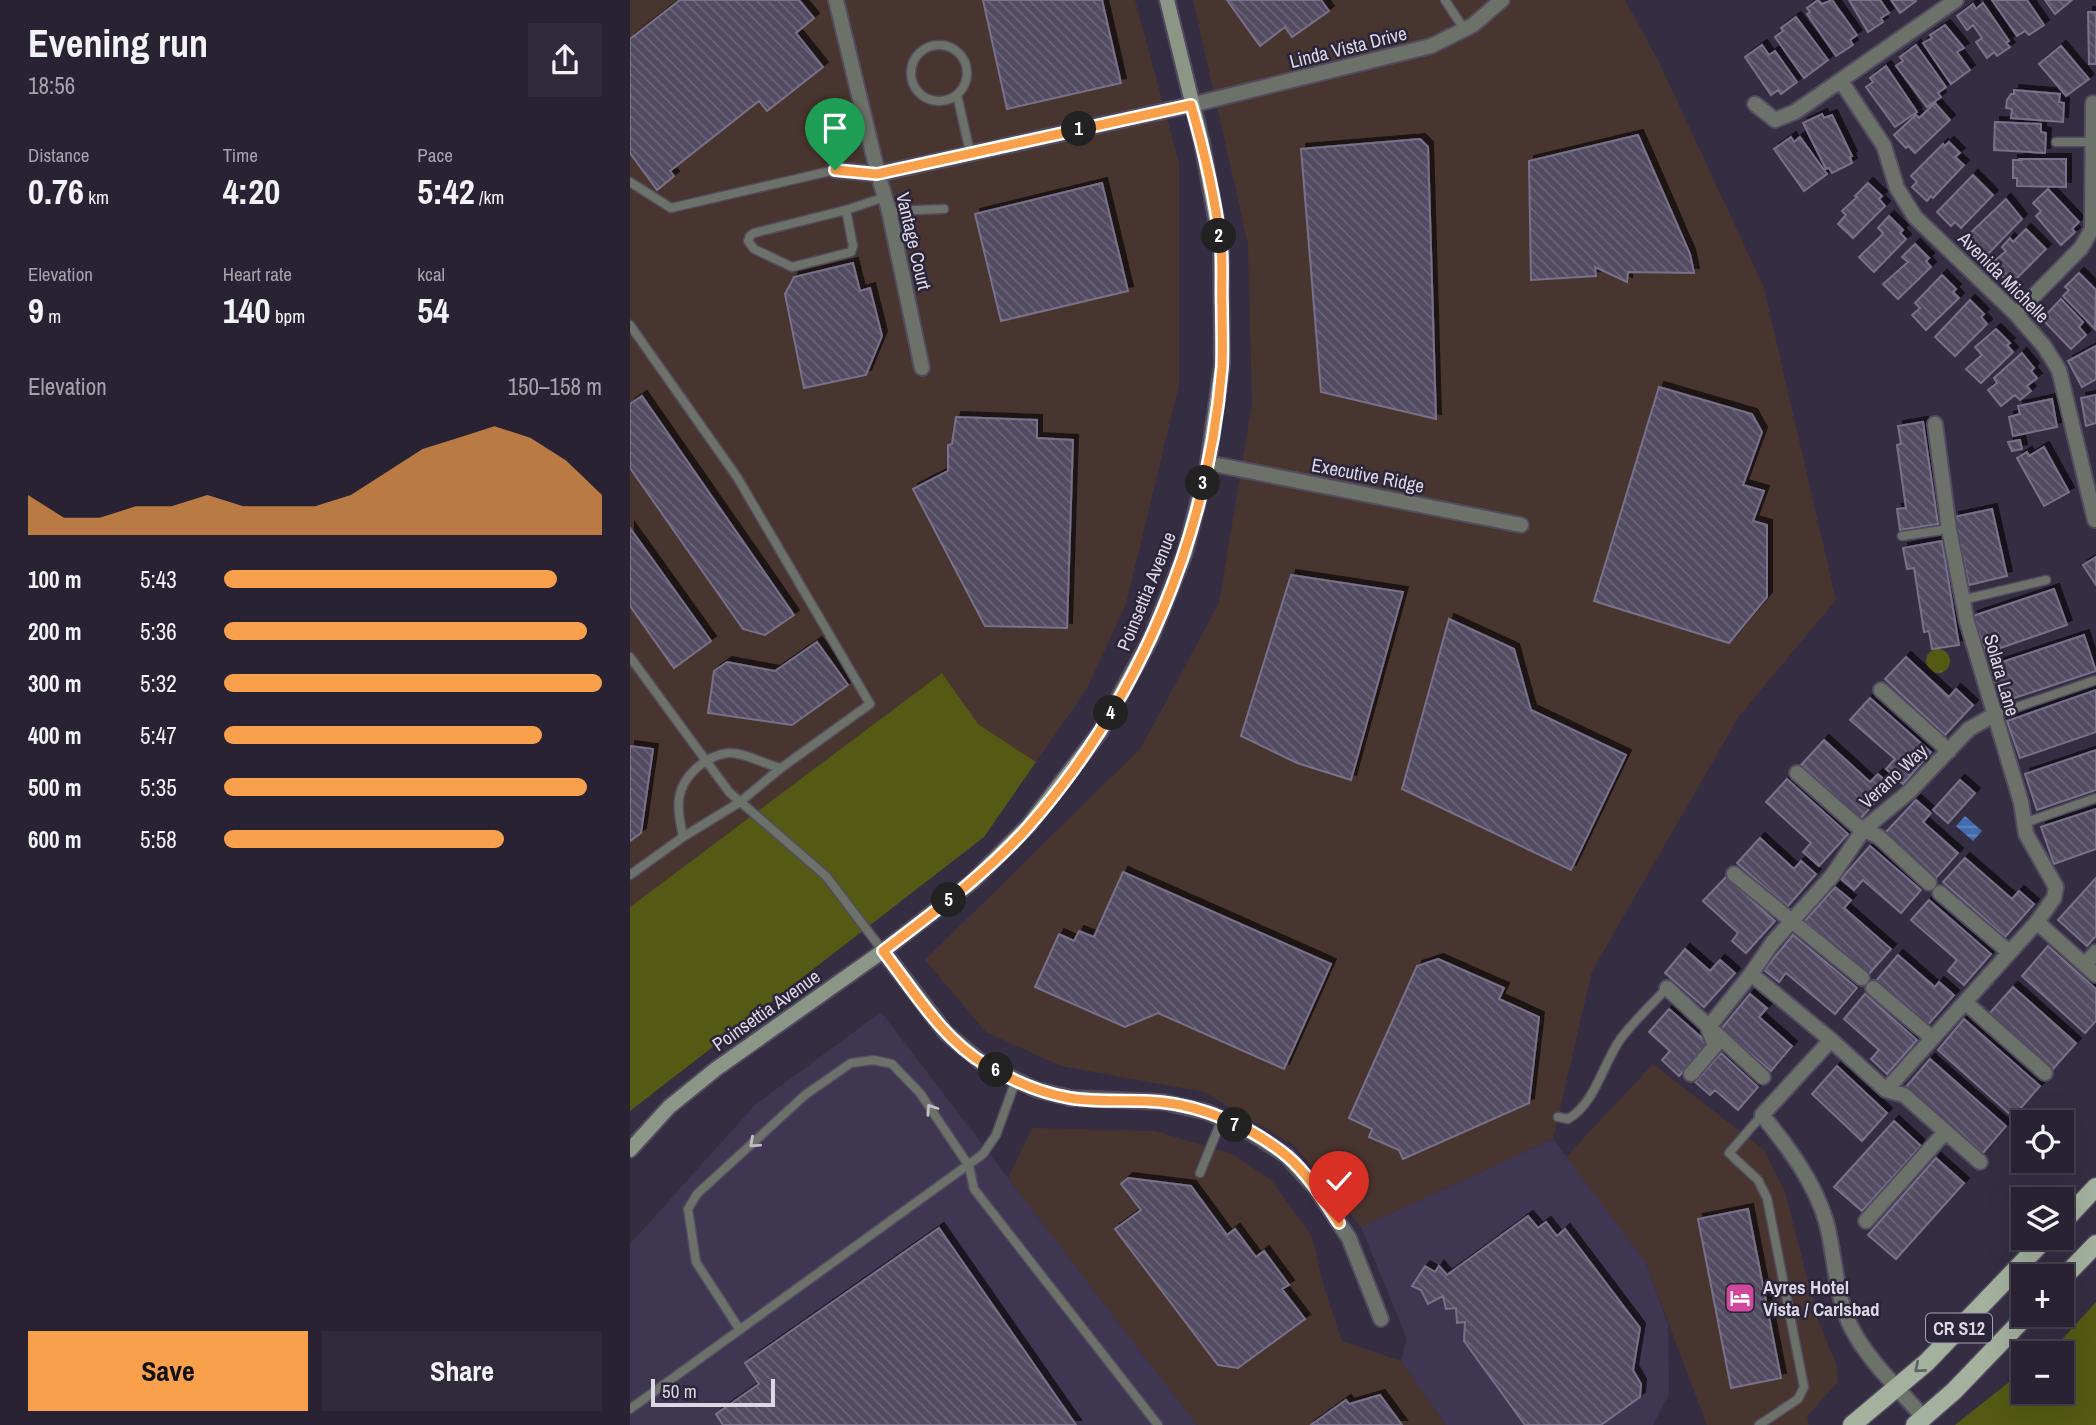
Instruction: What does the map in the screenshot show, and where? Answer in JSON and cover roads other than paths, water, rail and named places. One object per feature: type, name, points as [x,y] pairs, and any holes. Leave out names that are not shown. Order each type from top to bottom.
[{"type":"main road","name":"Poinsettia Avenue","points":[[630,1150],[669,1107],[716,1069],[883,951],[972,882],[1019,835],[1100,732],[1152,638],[1185,553],[1208,463],[1222,365],[1221,246],[1202,142],[1167,0]]},
{"type":"main road","points":[[2074,1210],[2096,1187]]},
{"type":"main road","points":[[2074,1267],[2096,1244]]},
{"type":"main road","name":"CR S12","points":[[1852,1425],[1927,1362],[2035,1250]]},
{"type":"main road","name":"CR S12","points":[[1919,1421],[1954,1391],[2016,1327]]},
{"type":"street","name":"Vantage Court","points":[[836,0],[877,174],[887,204],[922,368]]},
{"type":"street","name":"Linda Vista Drive","points":[[835,170],[877,174],[1191,105],[1431,46],[1473,25],[1502,0]]},
{"type":"street","points":[[1755,104],[1775,120],[1795,112],[1956,0]]},
{"type":"street","name":"Avenida Michelle","points":[[1841,81],[1884,146],[1897,188],[1915,217],[2045,345],[2059,370],[2095,520]]},
{"type":"street","points":[[2016,314],[2081,248],[2092,229],[2093,103]]},
{"type":"street","name":"Solara Lane","points":[[1886,1090],[2037,922],[2054,898],[2056,887],[2034,850],[2024,822],[2021,802],[1962,600],[1935,424]]},
{"type":"street","name":"Executive Ridge","points":[[1208,463],[1521,525]]},
{"type":"street","name":"Verano Way","points":[[1881,690],[1949,751]]},
{"type":"street","name":"Verano Way","points":[[1708,1028],[1792,919],[1832,876],[1864,830],[1910,791],[1969,729],[1994,715]]},
{"type":"street","name":"Verano Way","points":[[1797,774],[1864,830],[1879,837],[1929,883]]},
{"type":"street","points":[[1734,874],[1783,916],[1792,919],[1933,1038]]},
{"type":"street","points":[[1940,893],[2009,952]]},
{"type":"street","points":[[2037,922],[2090,970],[2096,952]]},
{"type":"street","points":[[883,951],[946,1033],[985,1065],[1037,1090],[1071,1098],[1163,1102],[1207,1112],[1250,1132],[1287,1156],[1316,1189],[1349,1238],[1381,1319]]},
{"type":"street","points":[[1751,974],[1886,1090],[1903,1095],[1980,1162]]},
{"type":"street","points":[[1667,988],[1763,1077]]},
{"type":"street","points":[[1965,1002],[2045,1073]]},
{"type":"street","points":[[1691,1074],[1715,1046],[1708,1028]]},
{"type":"street","points":[[1831,1040],[1762,1115],[1792,1153],[1813,1189],[1825,1220],[1849,1324],[1919,1421]]},
{"type":"street","points":[[1866,1221],[1945,1132]]},
{"type":"lane","points":[[1445,0],[1464,29]]},
{"type":"lane","points":[[957,95],[940,102],[922,96],[916,89],[912,81],[913,63],[924,49],[933,45],[952,47],[965,61],[967,79],[957,95],[970,152]]},
{"type":"lane","points":[[2056,142],[2092,142]]},
{"type":"lane","points":[[630,182],[671,208],[835,170]]},
{"type":"lane","points":[[846,210],[853,246],[851,252],[843,255],[792,267],[754,249],[748,241],[754,233],[846,210],[887,204],[944,209]]},
{"type":"lane","points":[[630,325],[737,477],[870,704],[781,768],[740,802],[683,837],[630,875]]},
{"type":"lane","points":[[1902,536],[1949,529]]},
{"type":"lane","points":[[1962,600],[2046,580]]},
{"type":"lane","points":[[630,657],[729,792],[826,876],[883,951]]},
{"type":"lane","points":[[1994,715],[2096,680]]},
{"type":"lane","points":[[683,837],[681,793],[690,774],[706,761],[729,753],[781,768]]},
{"type":"lane","points":[[2024,822],[2096,798]]},
{"type":"lane","points":[[1558,1117],[1568,1119],[1576,1115],[1587,1102],[1609,1056],[1623,1035],[1667,988]]},
{"type":"lane","points":[[740,1331],[696,1262],[688,1209],[697,1194],[806,1095],[851,1063],[874,1060],[892,1064],[920,1093],[969,1166],[974,1189],[1158,1425]]},
{"type":"lane","points":[[630,1409],[969,1166],[983,1154],[996,1135],[1016,1080]]},
{"type":"lane","points":[[1759,1425],[1797,1399],[1804,1387],[1767,1198],[1758,1180],[1729,1153],[1762,1115]]},
{"type":"lane","points":[[1200,1173],[1222,1119]]},
{"type":"water","points":[[1965,816],[1982,831],[1973,841],[1956,826]]},
{"type":"place","name":"Ayres Hotel Vista / Carlsbad","points":[[1740,1298]]}]
